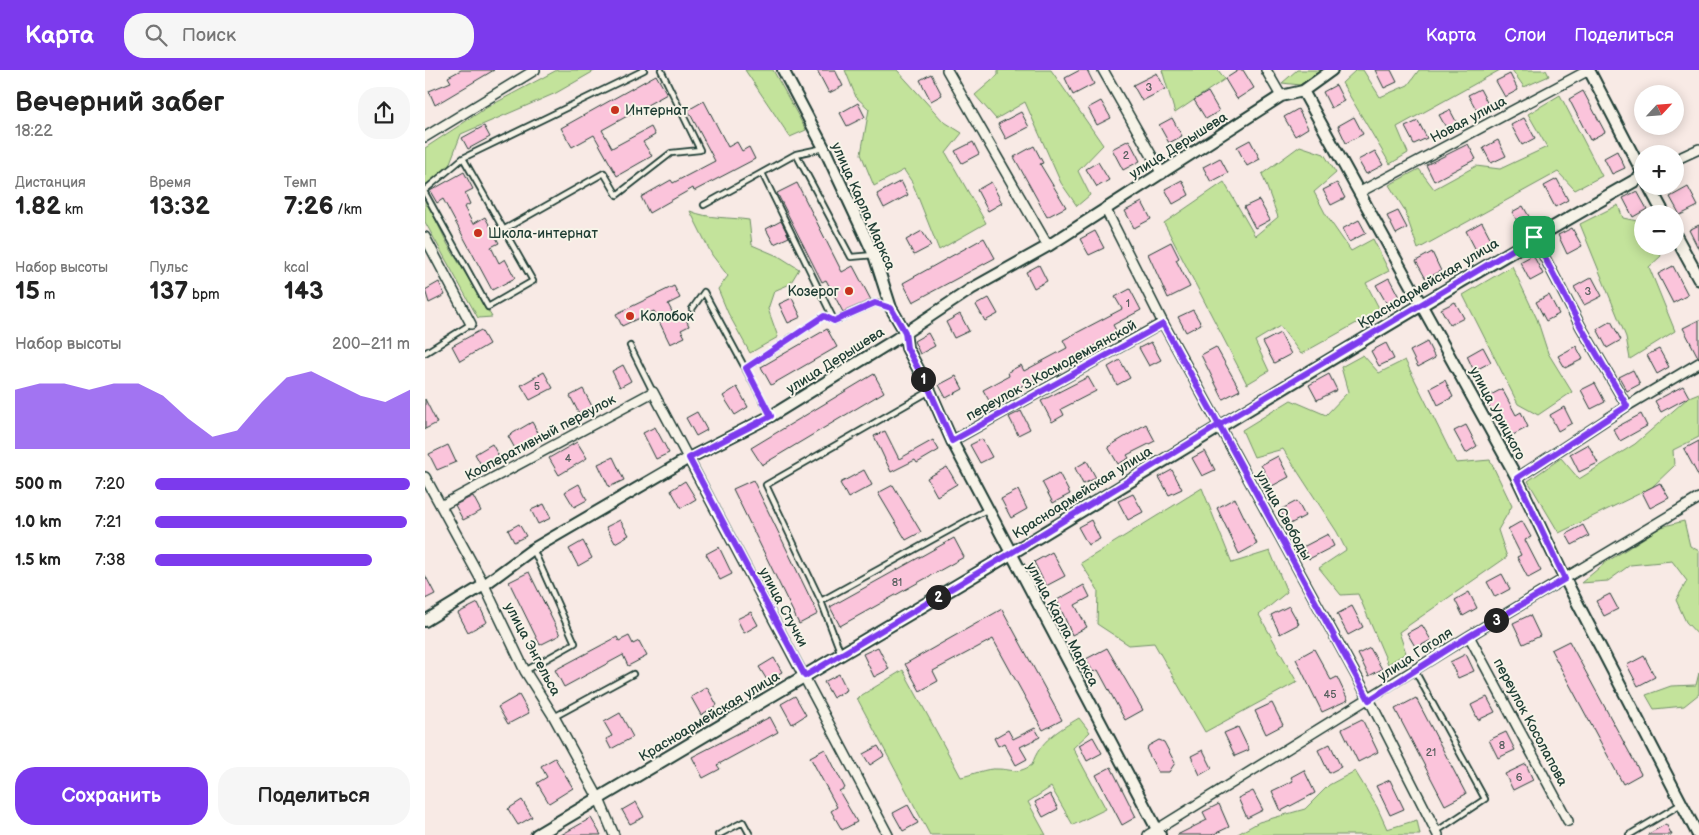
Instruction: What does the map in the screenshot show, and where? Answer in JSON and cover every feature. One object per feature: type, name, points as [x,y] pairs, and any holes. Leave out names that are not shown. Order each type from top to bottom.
[{"type":"main road","name":"Красноармейская улица","points":[[537,835],[1011,553],[1219,425],[1534,237],[1634,180]]},
{"type":"main road","points":[[1684,251],[1699,279]]},
{"type":"street","points":[[425,138],[535,70]]},
{"type":"street","name":"улица Карла Маркса","points":[[783,70],[824,148],[874,254],[891,308],[905,332],[907,348],[930,391],[952,441],[1155,833]]},
{"type":"street","points":[[947,70],[1048,246]]},
{"type":"street","points":[[1103,70],[1162,174]]},
{"type":"street","points":[[1266,70],[1281,96]]},
{"type":"street","name":"улица Дерышева","points":[[425,621],[484,585],[533,549],[689,458],[771,416],[971,289],[1048,246],[1138,186],[1162,174],[1281,96],[1303,91],[1332,70]]},
{"type":"street","points":[[1589,70],[1634,158]]},
{"type":"street","name":"Новая улица","points":[[1360,192],[1589,70]]},
{"type":"street","name":"улица Урицкого","points":[[1303,91],[1423,304],[1517,478],[1565,579],[1697,835]]},
{"type":"street","points":[[1684,156],[1699,149]]},
{"type":"street","name":"улица Свободы","points":[[1105,208],[1163,324],[1369,700],[1437,833]]},
{"type":"street","points":[[425,237],[471,324]]},
{"type":"street","points":[[1534,237],[1581,327],[1627,406]]},
{"type":"street","name":"переулок З.Космодемьянской","points":[[952,441],[1163,324]]},
{"type":"street","points":[[1517,478],[1627,406],[1699,363]]},
{"type":"street","name":"улица Стучки","points":[[653,392],[888,835]]},
{"type":"street","name":"Кооперативный переулок","points":[[441,506],[653,392]]},
{"type":"street","name":"улица Энгельса","points":[[427,484],[484,585],[525,671],[554,717],[599,799],[614,835]]},
{"type":"street","name":"улица Гоголя","points":[[1155,833],[1469,636],[1699,498]]},
{"type":"street","name":"переулок Косолапова","points":[[1469,636],[1568,822]]},
{"type":"lane","points":[[463,158],[533,281],[488,307],[425,191],[463,158],[644,70]]},
{"type":"lane","points":[[503,230],[604,173],[617,195],[671,153],[700,150],[661,70]]},
{"type":"lane","points":[[704,205],[796,154],[824,148]]},
{"type":"lane","points":[[796,154],[851,257],[874,254]]},
{"type":"lane","points":[[762,173],[834,321]]},
{"type":"lane","points":[[692,309],[704,292],[771,416]]},
{"type":"lane","points":[[834,321],[875,303],[891,308]]},
{"type":"lane","points":[[746,368],[824,316],[834,321]]},
{"type":"lane","points":[[425,353],[471,324]]},
{"type":"lane","points":[[630,346],[653,392]]},
{"type":"lane","points":[[841,655],[821,601],[766,485],[930,391]]},
{"type":"lane","points":[[821,601],[988,509]]},
{"type":"lane","points":[[525,671],[575,643],[533,549]]},
{"type":"lane","points":[[1415,671],[1485,799],[1437,833]]},
{"type":"lane","points":[[554,717],[633,674]]},
{"type":"lane","points":[[1629,835],[1682,803]]},
{"type":"lane","points":[[718,835],[743,822],[750,835]]},
{"type":"green space","points":[[557,70],[596,70],[556,93],[461,134],[448,168],[425,185],[425,148],[486,108]]},
{"type":"green space","points":[[745,70],[773,70],[806,130],[790,137]]},
{"type":"green space","points":[[845,70],[897,70],[943,121],[962,133],[946,153],[986,223],[939,250],[912,182],[904,170],[874,186],[861,154],[869,109],[856,97]]},
{"type":"green space","points":[[998,70],[1051,70],[1103,145],[1078,171],[1090,195],[1077,206],[1061,183],[1025,102],[996,119],[975,95],[998,75]]},
{"type":"green space","points":[[1162,70],[1218,70],[1225,79],[1175,113]]},
{"type":"green space","points":[[1297,70],[1322,70],[1300,85],[1282,83]]},
{"type":"green space","points":[[1356,70],[1363,70],[1380,97],[1408,85],[1419,70],[1500,70],[1397,127],[1408,153],[1390,164],[1342,83]]},
{"type":"green space","points":[[1512,70],[1546,70],[1549,76],[1524,87]]},
{"type":"green space","points":[[1560,95],[1602,176],[1575,190],[1558,172],[1418,249],[1404,209],[1389,185],[1419,169],[1434,189],[1476,166],[1500,169],[1547,147],[1528,114]]},
{"type":"green space","points":[[1300,146],[1324,154],[1336,173],[1314,192],[1326,215],[1351,251],[1373,239],[1389,271],[1366,283],[1380,310],[1301,354],[1280,326],[1255,341],[1269,371],[1247,384],[1164,223],[1224,182],[1255,236],[1278,217],[1262,174]]},
{"type":"green space","points":[[425,198],[448,245],[492,317],[478,318],[425,222]]},
{"type":"green space","points":[[1618,205],[1623,218],[1634,220],[1634,255],[1661,256],[1649,267],[1675,331],[1630,359],[1626,337],[1580,224]]},
{"type":"green space","points":[[690,211],[712,217],[749,220],[752,245],[780,257],[799,269],[790,284],[774,291],[768,309],[778,337],[750,353],[728,313],[718,289],[728,276],[712,255]]},
{"type":"green space","points":[[1512,266],[1537,319],[1548,353],[1572,392],[1538,415],[1518,404],[1463,295]]},
{"type":"green space","points":[[1363,355],[1379,373],[1405,360],[1456,463],[1490,460],[1512,506],[1498,530],[1507,557],[1399,632],[1406,653],[1388,664],[1358,594],[1341,595],[1319,568],[1346,550],[1337,532],[1283,449],[1254,457],[1242,430],[1291,400],[1326,415],[1348,392],[1341,367]]},
{"type":"green space","points":[[1699,393],[1699,437],[1673,450],[1674,466],[1651,488],[1559,533],[1528,481],[1561,458],[1579,479],[1635,444],[1689,397]]},
{"type":"green space","points":[[1202,488],[1232,563],[1270,551],[1287,592],[1259,615],[1297,682],[1205,732],[1154,643],[1129,645],[1097,624],[1098,590],[1081,563]]},
{"type":"green space","points":[[1684,521],[1690,546],[1699,551],[1699,636],[1686,622],[1676,600],[1687,581],[1672,561],[1630,565],[1608,581],[1581,583],[1605,563],[1661,527]]},
{"type":"green space","points":[[903,670],[961,777],[988,770],[1018,771],[1027,768],[1032,765],[1039,749],[1051,737],[1079,718],[1090,732],[1073,748],[1106,809],[1073,825],[1051,787],[1028,802],[1046,835],[930,835],[857,698]]},
{"type":"green space","points":[[1699,673],[1699,694],[1684,706],[1654,709],[1646,695],[1671,686],[1696,685]]},
{"type":"green space","points":[[1355,771],[1377,807],[1387,829],[1417,820],[1420,835],[1236,835],[1259,822],[1305,809],[1329,785]]},
{"type":"building","points":[[461,70],[494,70],[435,105],[429,91],[451,82],[448,77]]},
{"type":"building","points":[[817,70],[835,70],[843,86],[829,93]]},
{"type":"building","points":[[1080,70],[1087,70],[1094,84],[1073,95],[1065,78]]},
{"type":"building","points":[[1239,70],[1243,70],[1254,88],[1237,99],[1225,79]]},
{"type":"building","points":[[1375,70],[1391,70],[1397,82],[1384,88]]},
{"type":"building","points":[[1157,73],[1165,89],[1142,101],[1133,85]]},
{"type":"building","points":[[931,74],[942,95],[931,101],[920,80]]},
{"type":"building","points":[[1510,74],[1518,90],[1505,97],[1496,81]]},
{"type":"building","name":"Интернат","points":[[656,75],[667,94],[602,130],[612,148],[651,127],[655,135],[643,142],[652,156],[617,176],[594,135],[572,147],[561,128]]},
{"type":"building","points":[[1336,85],[1344,101],[1331,108],[1323,92]]},
{"type":"building","points":[[1480,89],[1490,108],[1479,114],[1468,95]]},
{"type":"building","points":[[1583,91],[1605,132],[1590,140],[1569,99]]},
{"type":"building","points":[[1208,92],[1219,111],[1206,119],[1194,100]]},
{"type":"building","points":[[704,101],[728,147],[737,142],[742,151],[749,147],[755,159],[694,191],[693,188],[649,213],[641,197],[671,180],[673,183],[715,161],[688,110]]},
{"type":"building","points":[[1101,101],[1111,118],[1097,125],[1088,108]]},
{"type":"building","points":[[858,103],[865,117],[847,126],[840,113]]},
{"type":"building","points":[[1298,109],[1308,128],[1295,136],[1284,117]]},
{"type":"building","points":[[1450,110],[1458,125],[1448,131],[1439,115]]},
{"type":"building","points":[[1021,112],[1029,127],[1006,139],[998,124]]},
{"type":"building","points":[[1354,117],[1363,134],[1346,143],[1338,126]]},
{"type":"building","points":[[1172,118],[1182,136],[1169,143],[1159,125]]},
{"type":"building","points":[[1524,118],[1535,138],[1522,145],[1511,125]]},
{"type":"building","points":[[1418,121],[1427,138],[1414,144],[1405,127]]},
{"type":"building","points":[[484,126],[490,137],[468,149],[462,138]]},
{"type":"building","points":[[1129,140],[1140,161],[1123,170],[1112,149]]},
{"type":"building","points":[[1250,140],[1260,159],[1247,166],[1237,147]]},
{"type":"building","points":[[1498,140],[1506,156],[1491,163],[1483,148]]},
{"type":"building","points":[[973,142],[979,154],[962,163],[955,151]]},
{"type":"building","points":[[1468,144],[1476,159],[1434,181],[1426,165]]},
{"type":"building","points":[[1034,146],[1043,163],[1040,164],[1066,207],[1047,217],[1014,157]]},
{"type":"building","points":[[1375,151],[1383,165],[1366,174],[1358,160]]},
{"type":"building","points":[[1617,151],[1625,168],[1612,174],[1604,158]]},
{"type":"building","points":[[1220,158],[1228,173],[1211,182],[1203,167]]},
{"type":"building","points":[[1098,162],[1109,180],[1097,187],[1086,169]]},
{"type":"building","name":"Школа-интернат","points":[[464,172],[473,189],[465,193],[470,204],[464,207],[473,224],[485,217],[499,243],[491,247],[499,263],[505,259],[515,278],[492,290],[443,199],[437,203],[430,191]]},
{"type":"building","points":[[1557,179],[1568,200],[1555,207],[1544,186]]},
{"type":"building","points":[[1182,180],[1189,195],[1173,204],[1165,189]]},
{"type":"building","points":[[901,181],[908,195],[884,208],[877,194]]},
{"type":"building","points":[[991,182],[1002,203],[988,211],[977,190]]},
{"type":"building","points":[[797,183],[842,272],[853,266],[871,300],[843,312],[826,280],[822,282],[777,193]]},
{"type":"building","points":[[1337,183],[1345,198],[1331,205],[1323,190]]},
{"type":"building","points":[[1688,187],[1698,206],[1684,213],[1684,205],[1674,205],[1670,197],[1684,195],[1684,189]]},
{"type":"building","points":[[1634,192],[1634,195],[1639,195],[1645,205],[1634,205],[1633,217],[1623,198]]},
{"type":"building","points":[[1259,200],[1270,220],[1255,228],[1244,207]]},
{"type":"building","points":[[1142,202],[1151,219],[1134,228],[1125,211]]},
{"type":"building","points":[[1523,206],[1531,220],[1520,226],[1512,212]]},
{"type":"building","points":[[1398,211],[1407,228],[1396,234],[1387,216]]},
{"type":"building","points":[[1359,220],[1366,233],[1349,242],[1342,229]]},
{"type":"building","points":[[781,221],[789,237],[774,244],[766,229]]},
{"type":"building","points":[[1482,222],[1493,243],[1477,252],[1466,231]]},
{"type":"building","points":[[1699,225],[1699,250],[1689,230]]},
{"type":"building","points":[[1572,228],[1582,246],[1567,254],[1558,235]]},
{"type":"building","points":[[922,231],[931,246],[914,255],[906,240]]},
{"type":"building","points":[[1095,231],[1104,248],[1089,255],[1080,239]]},
{"type":"building","points":[[984,238],[995,258],[913,302],[903,283]]},
{"type":"building","points":[[1171,242],[1179,258],[1176,260],[1190,287],[1168,298],[1148,254]]},
{"type":"building","points":[[1432,252],[1441,271],[1426,279],[1416,261]]},
{"type":"building","points":[[1533,255],[1543,274],[1530,281],[1520,262]]},
{"type":"building","points":[[1039,265],[1047,281],[1034,288],[1026,272]]},
{"type":"building","points":[[1673,266],[1688,295],[1673,303],[1658,274]]},
{"type":"building","points":[[1592,277],[1602,296],[1584,305],[1574,287]]},
{"type":"building","points":[[1389,278],[1399,297],[1387,304],[1376,285]]},
{"type":"building","points":[[439,282],[445,295],[429,303],[425,290]]},
{"type":"building","name":"Колобок","points":[[674,286],[680,298],[668,304],[677,321],[685,317],[689,326],[681,330],[685,337],[670,344],[654,311],[622,326],[616,314]]},
{"type":"building","points":[[1130,289],[1141,310],[1113,325],[1118,334],[1059,364],[1061,367],[1007,393],[1008,395],[991,404],[983,390],[1009,376],[1008,372],[1021,365],[1024,371],[1067,348],[1063,340],[1122,309],[1115,297]]},
{"type":"building","points":[[1549,295],[1559,314],[1546,321],[1536,302]]},
{"type":"building","points":[[792,298],[801,317],[788,323],[779,304]]},
{"type":"building","points":[[989,298],[998,314],[985,321],[976,305]]},
{"type":"building","points":[[1455,302],[1464,318],[1450,325],[1441,309]]},
{"type":"building","points":[[1193,310],[1201,324],[1186,332],[1178,317]]},
{"type":"building","points":[[960,314],[969,331],[954,338],[946,322]]},
{"type":"building","points":[[1699,320],[1699,357],[1698,357],[1683,328]]},
{"type":"building","points":[[1611,321],[1621,340],[1607,348],[1597,329]]},
{"type":"building","points":[[827,329],[837,347],[771,385],[761,367]]},
{"type":"building","points":[[481,330],[489,344],[460,361],[452,346]]},
{"type":"building","points":[[928,333],[935,346],[920,354],[914,341]]},
{"type":"building","points":[[1280,333],[1291,354],[1274,363],[1263,342]]},
{"type":"building","points":[[1151,342],[1161,360],[1149,366],[1139,348]]},
{"type":"building","points":[[1427,342],[1435,358],[1418,367],[1410,351]]},
{"type":"building","points":[[1386,343],[1394,359],[1379,366],[1371,351]]},
{"type":"building","points":[[1576,346],[1583,359],[1565,368],[1558,356]]},
{"type":"building","points":[[1216,347],[1240,390],[1223,399],[1201,355]]},
{"type":"building","points":[[1483,347],[1491,362],[1474,371],[1467,356]]},
{"type":"building","points":[[1659,349],[1669,367],[1657,374],[1647,355]]},
{"type":"building","points":[[1120,360],[1130,378],[1117,385],[1108,367]]},
{"type":"building","points":[[623,365],[631,381],[620,387],[612,371]]},
{"type":"building","points":[[1633,370],[1640,384],[1627,391],[1619,377]]},
{"type":"building","points":[[544,372],[553,388],[530,400],[521,385]]},
{"type":"building","points":[[874,374],[884,392],[762,465],[751,448]]},
{"type":"building","points":[[1329,374],[1337,390],[1317,400],[1309,385]]},
{"type":"building","points":[[956,376],[963,389],[946,398],[939,385]]},
{"type":"building","points":[[1088,377],[1096,391],[1061,409],[1064,415],[1052,422],[1041,401]]},
{"type":"building","points":[[1445,380],[1453,397],[1438,405],[1430,388]]},
{"type":"building","points":[[1595,383],[1605,402],[1591,409],[1581,390]]},
{"type":"building","points":[[1683,386],[1689,397],[1661,412],[1655,401]]},
{"type":"building","points":[[737,387],[748,407],[735,415],[723,396]]},
{"type":"building","points":[[583,389],[594,410],[581,417],[570,396]]},
{"type":"building","points":[[1502,389],[1516,415],[1521,412],[1528,427],[1511,436],[1497,409],[1492,412],[1485,398]]},
{"type":"building","points":[[425,399],[437,423],[425,429]]},
{"type":"building","points":[[1564,407],[1572,423],[1558,431],[1550,415]]},
{"type":"building","points":[[1021,411],[1030,429],[1018,435],[1009,417]]},
{"type":"building","points":[[697,412],[707,430],[696,436],[686,418]]},
{"type":"building","points":[[1641,414],[1647,426],[1620,441],[1613,429]]},
{"type":"building","points":[[532,422],[541,438],[517,452],[508,436]]},
{"type":"building","points":[[1146,424],[1155,441],[1127,455],[1129,458],[1118,464],[1108,447]]},
{"type":"building","points":[[1466,425],[1477,446],[1466,453],[1454,431]]},
{"type":"building","points":[[655,427],[669,453],[656,459],[643,433]]},
{"type":"building","points":[[885,431],[899,459],[933,440],[939,450],[917,463],[915,460],[891,472],[874,436]]},
{"type":"building","points":[[982,439],[992,457],[980,463],[970,445]]},
{"type":"building","points":[[1699,441],[1699,477],[1684,449]]},
{"type":"building","points":[[577,442],[587,458],[559,475],[549,458]]},
{"type":"building","points":[[492,444],[501,460],[484,470],[475,454]]},
{"type":"building","points":[[1588,444],[1598,463],[1579,472],[1570,454]]},
{"type":"building","points":[[448,445],[456,462],[437,470],[429,454]]},
{"type":"building","points":[[1205,451],[1215,470],[1202,476],[1192,458]]},
{"type":"building","points":[[1278,456],[1289,477],[1272,486],[1261,465]]},
{"type":"building","points":[[613,457],[624,480],[609,487],[598,464]]},
{"type":"building","points":[[1087,461],[1096,478],[1083,484],[1075,468]]},
{"type":"building","points":[[947,467],[957,484],[937,496],[927,478]]},
{"type":"building","points":[[864,470],[872,485],[848,498],[840,483]]},
{"type":"building","points":[[1172,470],[1182,489],[1169,495],[1159,477]]},
{"type":"building","points":[[1059,473],[1070,494],[1053,503],[1042,482]]},
{"type":"building","points":[[753,480],[818,614],[799,624],[733,489]]},
{"type":"building","points":[[685,481],[696,499],[681,508],[671,490]]},
{"type":"building","points":[[1660,483],[1669,498],[1650,508],[1642,492]]},
{"type":"building","points":[[579,484],[587,500],[574,507],[565,492]]},
{"type":"building","points":[[893,485],[921,532],[906,540],[878,493]]},
{"type":"building","points":[[1018,490],[1027,509],[1011,518],[1001,499]]},
{"type":"building","points":[[1133,494],[1143,512],[1128,520],[1118,501]]},
{"type":"building","points":[[473,496],[481,511],[463,520],[455,505]]},
{"type":"building","points":[[1235,498],[1257,544],[1239,554],[1217,508]]},
{"type":"building","points":[[1297,501],[1305,516],[1288,525],[1280,510]]},
{"type":"building","points":[[544,504],[551,518],[538,524],[531,510]]},
{"type":"building","points":[[620,520],[629,535],[615,543],[606,527]]},
{"type":"building","points":[[1091,520],[1100,539],[1088,545],[1078,527]]},
{"type":"building","points":[[1522,521],[1531,537],[1525,540],[1541,571],[1528,578],[1517,557],[1521,555],[1508,529]]},
{"type":"building","points":[[519,524],[526,536],[514,542],[508,530]]},
{"type":"building","points":[[1583,525],[1589,536],[1572,545],[1566,534]]},
{"type":"building","points":[[1328,534],[1334,546],[1309,559],[1303,547]]},
{"type":"building","points":[[954,538],[964,557],[840,626],[830,607]]},
{"type":"building","points":[[583,541],[592,558],[578,566],[569,549]]},
{"type":"building","points":[[719,547],[732,574],[720,580],[706,554]]},
{"type":"building","points":[[1052,552],[1065,576],[1046,586],[1034,562]]},
{"type":"building","points":[[529,572],[560,635],[540,645],[509,582]]},
{"type":"building","points":[[1502,574],[1510,589],[1495,597],[1487,582]]},
{"type":"building","points":[[425,575],[435,594],[425,599]]},
{"type":"building","points":[[1084,585],[1090,597],[1075,605],[1087,627],[1072,635],[1057,600]]},
{"type":"building","points":[[1469,592],[1477,608],[1463,616],[1455,600]]},
{"type":"building","points":[[1610,594],[1618,609],[1604,616],[1596,601]]},
{"type":"building","points":[[478,603],[487,622],[468,632],[458,613]]},
{"type":"building","points":[[1289,606],[1299,624],[1280,634],[1271,615]]},
{"type":"building","points":[[1352,606],[1363,627],[1348,635],[1337,614]]},
{"type":"building","points":[[1002,609],[1062,720],[1043,730],[993,639],[933,671],[938,681],[920,691],[905,664]]},
{"type":"building","points":[[751,612],[758,625],[744,633],[737,619]]},
{"type":"building","points":[[1530,615],[1540,636],[1523,644],[1513,623]]},
{"type":"building","points":[[1422,625],[1431,640],[1416,648],[1407,633]]},
{"type":"building","points":[[629,636],[633,644],[639,641],[647,656],[628,666],[623,655],[564,687],[555,670],[617,637],[619,641]]},
{"type":"building","points":[[1569,641],[1641,774],[1623,784],[1551,650]]},
{"type":"building","points":[[878,647],[889,669],[874,677],[863,654]]},
{"type":"building","points":[[1107,648],[1143,710],[1125,720],[1098,670],[1093,672],[1086,659]]},
{"type":"building","points":[[1370,648],[1382,669],[1369,676],[1358,654]]},
{"type":"building","points":[[1314,649],[1331,680],[1337,677],[1348,700],[1322,712],[1296,659]]},
{"type":"building","points":[[1466,654],[1474,671],[1458,678],[1450,662]]},
{"type":"building","points":[[1644,656],[1655,677],[1638,686],[1627,665]]},
{"type":"building","points":[[774,658],[782,672],[767,680],[759,667]]},
{"type":"building","points":[[839,674],[847,690],[833,698],[824,682]]},
{"type":"building","points":[[707,687],[717,705],[701,715],[691,697]]},
{"type":"building","points":[[519,695],[529,713],[508,724],[498,707]]},
{"type":"building","points":[[795,696],[806,715],[792,724],[781,704]]},
{"type":"building","points":[[1487,697],[1495,712],[1478,720],[1471,705]]},
{"type":"building","points":[[1416,698],[1466,794],[1445,805],[1395,709]]},
{"type":"building","points":[[1272,703],[1283,725],[1266,734],[1255,711]]},
{"type":"building","points":[[620,713],[633,737],[611,749],[606,739],[612,736],[604,722]]},
{"type":"building","points":[[770,717],[778,732],[717,765],[720,769],[703,778],[692,757]]},
{"type":"building","points":[[1362,719],[1378,752],[1358,762],[1342,729]]},
{"type":"building","points":[[1238,727],[1249,750],[1235,756],[1224,733]]},
{"type":"building","points":[[1035,728],[1040,737],[1020,747],[1027,759],[1016,765],[1004,743],[998,746],[994,738],[1008,730],[1013,739]]},
{"type":"building","points":[[1506,732],[1515,750],[1498,758],[1489,740]]},
{"type":"building","points":[[1093,737],[1102,753],[1087,761],[1079,745]]},
{"type":"building","points":[[1159,740],[1164,742],[1175,763],[1169,772],[1158,772],[1147,751],[1148,746]]},
{"type":"building","points":[[1330,744],[1341,767],[1329,773],[1318,750]]},
{"type":"building","points":[[878,746],[884,756],[870,765],[863,754]]},
{"type":"building","points":[[825,749],[845,788],[839,791],[857,822],[842,830],[831,811],[837,807],[810,757]]},
{"type":"building","points":[[1203,750],[1212,768],[1200,775],[1191,756]]},
{"type":"building","points":[[555,758],[573,788],[549,803],[537,783],[547,777],[541,766]]},
{"type":"building","points":[[1526,764],[1533,780],[1513,790],[1505,774]]},
{"type":"building","points":[[1111,767],[1136,817],[1122,825],[1096,775]]},
{"type":"building","points":[[1304,770],[1315,793],[1281,811],[1272,791],[1293,781],[1291,777]]},
{"type":"building","points":[[1390,780],[1404,809],[1390,815],[1376,786]]},
{"type":"building","points":[[1253,791],[1263,810],[1247,818],[1238,798]]},
{"type":"building","points":[[1050,794],[1058,809],[1043,817],[1035,802]]},
{"type":"building","points":[[522,800],[532,817],[518,825],[508,809]]},
{"type":"building","points":[[636,802],[644,817],[630,824],[622,810]]},
{"type":"building","points":[[1219,804],[1229,827],[1212,835],[1177,835],[1207,820],[1203,812]]},
{"type":"building","points":[[908,805],[918,823],[903,831],[893,813]]},
{"type":"building","points":[[591,818],[601,835],[561,835]]},
{"type":"building","points":[[1666,824],[1672,835],[1647,835]]},
{"type":"place","name":"Интернат","points":[[615,110]]},
{"type":"place","name":"Школа-интернат","points":[[478,233]]},
{"type":"place","name":"Козерог","points":[[849,291]]},
{"type":"place","name":"Колобок","points":[[630,316]]},
{"type":"route","points":[[1534,237],[1219,425],[1163,324],[952,441],[930,391],[907,348],[905,332],[891,308],[875,303],[834,321],[824,316],[746,368],[771,416],[689,458],[805,676],[1011,553],[1219,425],[1369,700],[1469,636],[1565,579],[1517,478],[1627,406],[1581,327],[1534,237]]}]
